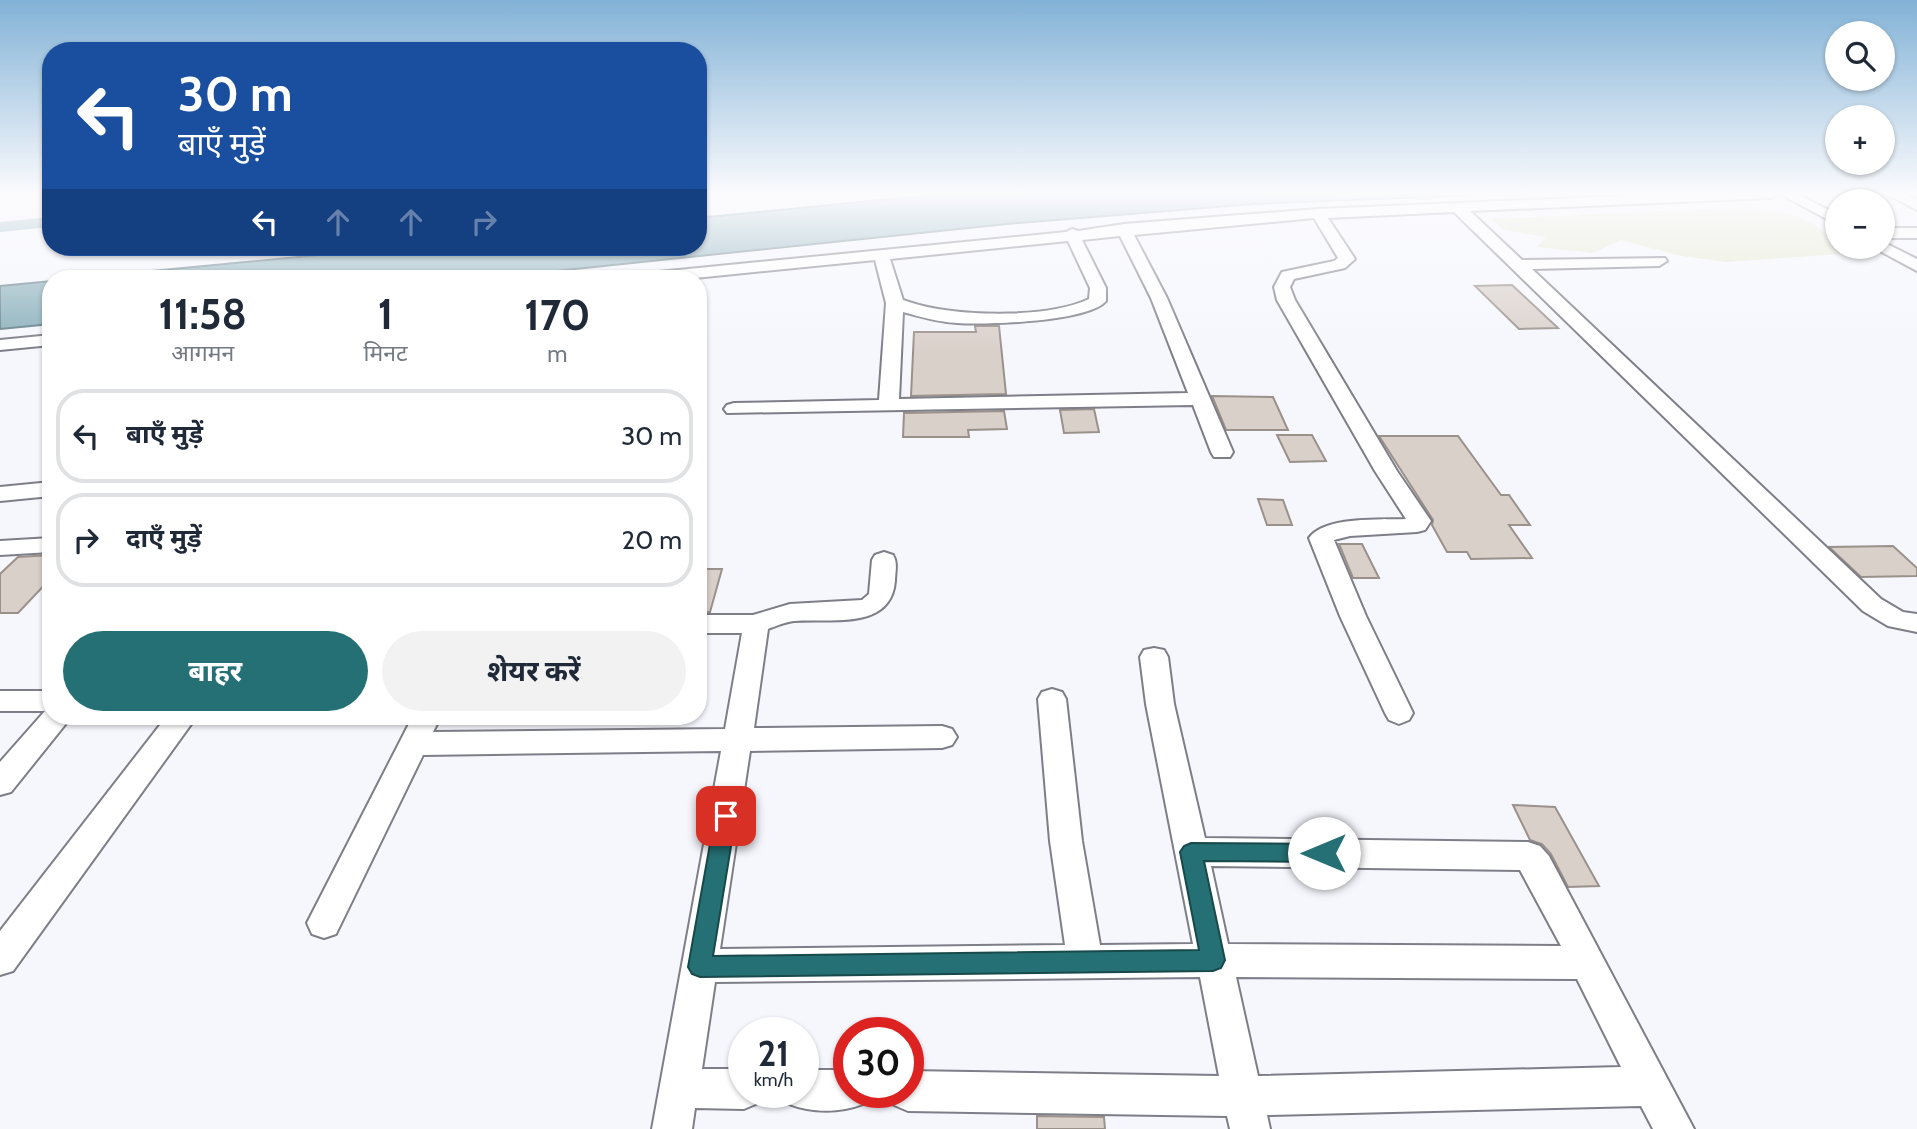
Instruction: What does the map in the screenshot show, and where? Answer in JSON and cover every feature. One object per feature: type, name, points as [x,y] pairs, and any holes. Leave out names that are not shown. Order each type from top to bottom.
[{"type":"street","points":[[707,272],[951,247]]},
{"type":"street","points":[[895,303],[923,313],[958,318],[1012,317],[1092,305],[1099,294],[1098,288],[1078,247]]},
{"type":"street","points":[[1134,247],[1159,298],[1222,452]]},
{"type":"street","points":[[1339,247],[1347,260],[1339,265],[1288,275],[1282,287],[1286,300],[1386,471],[1419,521],[1417,525],[1402,528],[1346,529],[1326,533],[1321,538],[1353,616],[1399,713]]},
{"type":"street","points":[[1500,247],[1872,605],[1885,615],[1915,624]]},
{"type":"street","points":[[881,254],[895,303],[889,406]]},
{"type":"street","points":[[1895,254],[1917,267]]},
{"type":"street","points":[[1520,265],[1660,261]]},
{"type":"street","points":[[4,347],[42,341]]},
{"type":"street","points":[[734,409],[1201,399]]},
{"type":"street","points":[[0,495],[42,490]]},
{"type":"street","points":[[0,548],[42,546]]},
{"type":"street","points":[[707,624],[754,624],[790,613],[858,610],[871,606],[881,596],[884,560]]},
{"type":"street","points":[[672,1129],[738,741],[755,635],[754,624]]},
{"type":"street","points":[[1154,657],[1160,704],[1247,1113]]},
{"type":"street","points":[[1052,699],[1066,841],[1085,962]]},
{"type":"street","points":[[0,701],[42,701]]},
{"type":"street","points":[[1,780],[50,725]]},
{"type":"street","points":[[0,959],[176,725]]},
{"type":"street","points":[[324,923],[422,725]]},
{"type":"street","points":[[413,744],[942,737]]},
{"type":"street","points":[[1191,852],[1528,856],[1537,866],[1589,963],[1674,1129]]},
{"type":"street","points":[[700,967],[1213,960],[1589,963]]},
{"type":"street","points":[[924,1092],[1247,1113],[1652,1086]]},
{"type":"street","points":[[679,1088],[728,1089]]},
{"type":"green space","points":[[1537,247],[1607,247],[1593,253]]},
{"type":"green space","points":[[1646,247],[1825,247],[1825,255],[1726,262],[1682,256]]},
{"type":"water","points":[[707,247],[789,247],[707,255]]},
{"type":"water","points":[[309,256],[699,256],[565,270],[162,270]]},
{"type":"water","points":[[42,282],[42,325],[0,329],[0,286]]},
{"type":"building","points":[[1512,285],[1558,328],[1519,329],[1475,286]]},
{"type":"building","points":[[975,326],[999,326],[1006,394],[911,396],[914,332],[976,332]]},
{"type":"building","points":[[1212,396],[1273,397],[1288,430],[1226,430]]},
{"type":"building","points":[[1094,409],[1099,432],[1064,433],[1060,410]]},
{"type":"building","points":[[1004,411],[1007,429],[968,430],[969,437],[903,437],[904,413]]},
{"type":"building","points":[[1277,435],[1312,435],[1326,461],[1290,462]]},
{"type":"building","points":[[1379,436],[1458,436],[1501,495],[1509,495],[1530,525],[1509,525],[1532,558],[1471,559],[1467,552],[1447,552],[1432,525],[1433,520]]},
{"type":"building","points":[[1258,499],[1283,500],[1292,525],[1267,525]]},
{"type":"building","points":[[1339,544],[1362,544],[1379,578],[1353,578]]},
{"type":"building","points":[[1893,546],[1917,568],[1917,576],[1861,577],[1829,547]]},
{"type":"building","points":[[42,556],[42,588],[18,613],[0,613],[0,574],[18,557]]},
{"type":"building","points":[[707,569],[722,569],[710,612],[707,612]]},
{"type":"building","points":[[1513,805],[1555,807],[1599,886],[1568,887],[1551,854],[1542,844],[1530,840]]},
{"type":"building","points":[[1037,1116],[1104,1117],[1105,1129],[1037,1129]]},
{"type":"route","points":[[726,816],[700,967],[1213,960],[1191,852],[1324,853]]}]
